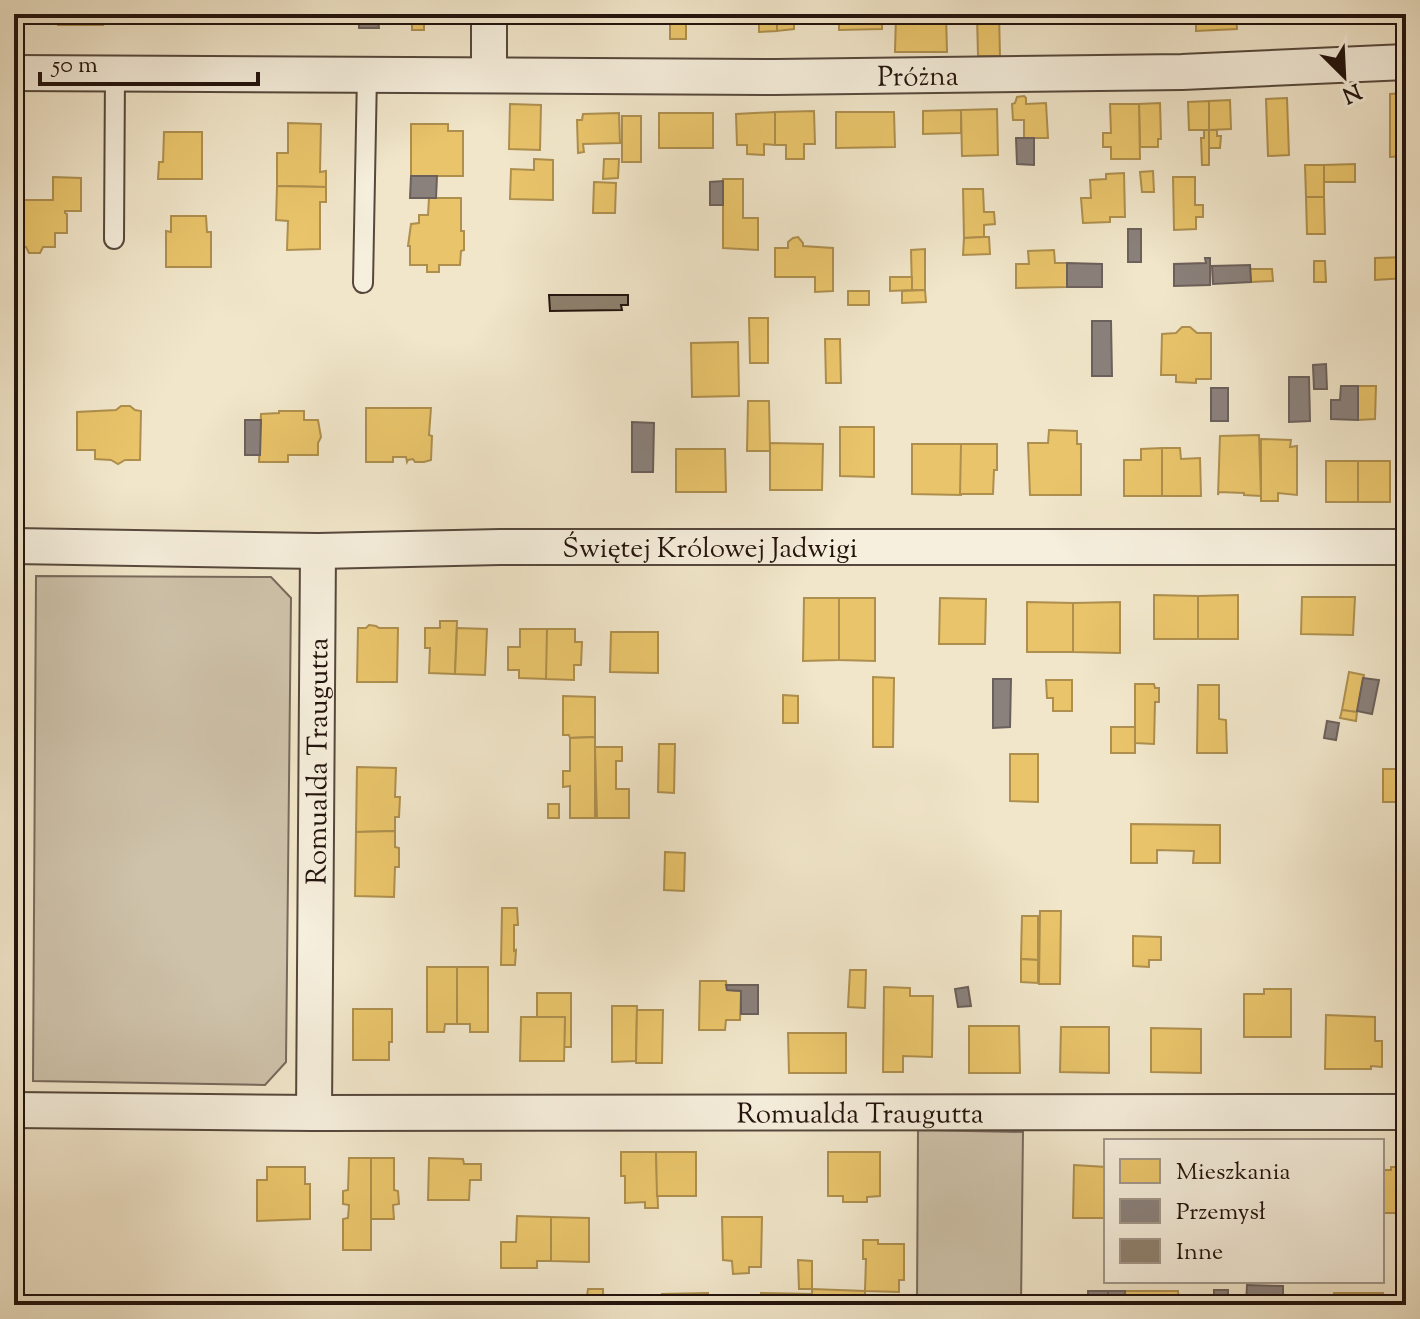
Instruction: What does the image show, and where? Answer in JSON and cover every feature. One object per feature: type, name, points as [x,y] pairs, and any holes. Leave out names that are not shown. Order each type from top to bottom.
[{"type":"street","points":[[489,14],[489,75]]},
{"type":"street","name":"Próżna","points":[[14,73],[775,77],[1182,72],[1406,62]]},
{"type":"street","name":"Świętej Królowej Jadwigi","points":[[14,546],[318,551],[500,547],[1406,547]]},
{"type":"street","name":"Romualda Traugutta","points":[[314,1113],[318,551]]},
{"type":"street","name":"Romualda Traugutta","points":[[14,1110],[314,1113],[1406,1112]]},
{"type":"lane","points":[[114,239],[115,73]]},
{"type":"lane","points":[[363,283],[367,74]]},
{"type":"shaded area","points":[[36,576],[271,577],[291,598],[286,1062],[265,1085],[33,1081]]},
{"type":"shaded area","points":[[918,1130],[1023,1132],[1021,1305],[917,1305]]},
{"type":"building: Mieszkania","points":[[58,14],[103,14],[103,25],[58,25]]},
{"type":"building: Mieszkania","points":[[397,14],[443,14],[443,22],[424,22],[424,30],[412,30],[412,22],[397,22]]},
{"type":"building: Mieszkania","points":[[653,14],[686,14],[686,39],[670,39],[670,18],[653,17]]},
{"type":"building: Mieszkania","points":[[759,14],[777,14],[777,31],[759,32]]},
{"type":"building: Mieszkania","points":[[777,14],[794,14],[794,29],[777,31]]},
{"type":"building: Mieszkania","points":[[839,14],[882,14],[882,29],[839,30]]},
{"type":"building: Mieszkania","points":[[999,14],[1000,56],[978,56],[977,15]]},
{"type":"building: Mieszkania","points":[[1094,14],[1159,14],[1159,18],[1143,19],[1144,22],[1095,23]]},
{"type":"building: Mieszkania","points":[[1196,14],[1236,14],[1237,29],[1196,31]]},
{"type":"building: Mieszkania","points":[[1274,14],[1299,14],[1299,24],[1274,24]]},
{"type":"building: Mieszkania","points":[[946,15],[947,52],[895,52],[896,16]]},
{"type":"building: Mieszkania","points":[[1406,93],[1406,156],[1390,157],[1390,94]]},
{"type":"building: Mieszkania","points":[[1024,96],[1026,104],[1046,103],[1048,138],[1024,138],[1024,120],[1013,120],[1012,104],[1017,97]]},
{"type":"building: Mieszkania","points":[[1287,98],[1289,155],[1268,156],[1266,99]]},
{"type":"building: Mieszkania","points":[[1230,100],[1231,129],[1209,130],[1209,101]]},
{"type":"building: Mieszkania","points":[[1209,101],[1209,130],[1189,130],[1188,102]]},
{"type":"building: Mieszkania","points":[[1160,103],[1161,139],[1158,139],[1158,147],[1140,147],[1139,104]]},
{"type":"building: Mieszkania","points":[[510,104],[541,105],[540,150],[509,149]]},
{"type":"building: Mieszkania","points":[[1110,104],[1139,104],[1140,159],[1111,159],[1111,147],[1103,147],[1103,133],[1111,133]]},
{"type":"building: Mieszkania","points":[[997,109],[998,155],[962,156],[961,110]]},
{"type":"building: Mieszkania","points":[[961,110],[961,133],[923,134],[923,111]]},
{"type":"building: Mieszkania","points":[[814,111],[815,144],[804,144],[804,159],[786,159],[786,145],[775,145],[775,112]]},
{"type":"building: Mieszkania","points":[[775,112],[775,145],[764,144],[764,155],[747,154],[747,145],[737,145],[736,114]]},
{"type":"building: Mieszkania","points":[[836,112],[894,112],[895,147],[836,148]]},
{"type":"building: Mieszkania","points":[[619,113],[620,143],[583,144],[584,152],[578,153],[577,120],[582,120],[583,114]]},
{"type":"building: Mieszkania","points":[[659,113],[713,113],[713,148],[659,148]]},
{"type":"building: Mieszkania","points":[[622,116],[641,116],[641,162],[622,162]]},
{"type":"building: Mieszkania","points":[[288,123],[321,124],[320,172],[326,171],[326,187],[277,186],[277,153],[288,153]]},
{"type":"building: Mieszkania","points":[[411,124],[448,124],[448,131],[463,131],[463,176],[411,176]]},
{"type":"building: Mieszkania","points":[[1204,130],[1209,130],[1209,165],[1202,165],[1201,138],[1204,138]]},
{"type":"building: Mieszkania","points":[[1209,130],[1217,130],[1217,136],[1221,136],[1220,148],[1209,148]]},
{"type":"building: Mieszkania","points":[[164,132],[202,132],[202,179],[158,179],[159,162],[163,162]]},
{"type":"building: Mieszkania","points":[[534,159],[553,160],[553,200],[510,199],[511,169],[534,170]]},
{"type":"building: Mieszkania","points":[[604,159],[619,159],[618,178],[603,179]]},
{"type":"building: Mieszkania","points":[[1355,164],[1355,182],[1324,182],[1324,165]]},
{"type":"building: Mieszkania","points":[[1305,165],[1324,165],[1324,197],[1306,197]]},
{"type":"building: Mieszkania","points":[[1153,171],[1154,192],[1142,192],[1140,172]]},
{"type":"building: Mieszkania","points":[[1124,173],[1125,217],[1110,217],[1110,222],[1083,223],[1081,198],[1091,198],[1090,180],[1106,179],[1106,174]]},
{"type":"building: Mieszkania","points":[[53,177],[81,178],[81,211],[65,211],[67,233],[55,233],[55,247],[43,247],[40,253],[29,253],[26,247],[14,247],[14,200],[53,200]]},
{"type":"building: Mieszkania","points":[[1173,177],[1195,177],[1195,205],[1203,205],[1203,217],[1196,217],[1196,229],[1174,230]]},
{"type":"building: Mieszkania","points":[[723,179],[743,179],[743,218],[758,218],[758,250],[723,248]]},
{"type":"building: Mieszkania","points":[[594,182],[616,183],[615,213],[593,213]]},
{"type":"building: Mieszkania","points":[[277,186],[326,187],[326,202],[320,202],[320,249],[287,250],[288,221],[276,220]]},
{"type":"building: Mieszkania","points":[[963,189],[983,189],[984,212],[994,212],[995,224],[984,225],[984,237],[964,238]]},
{"type":"building: Mieszkania","points":[[1306,197],[1324,197],[1325,234],[1307,234]]},
{"type":"building: Mieszkania","points":[[429,198],[461,198],[464,250],[461,251],[460,265],[439,265],[439,272],[427,272],[427,265],[410,265],[408,246],[411,224],[419,223],[419,215],[428,215]]},
{"type":"building: Mieszkania","points":[[171,216],[206,216],[207,232],[211,232],[211,267],[166,267],[166,231],[171,232]]},
{"type":"building: Mieszkania","points":[[798,237],[803,246],[833,248],[833,291],[815,292],[815,277],[775,277],[775,248],[788,248],[788,242]]},
{"type":"building: Mieszkania","points":[[989,237],[990,254],[963,255],[964,238]]},
{"type":"building: Mieszkania","points":[[925,249],[925,290],[912,290],[911,250]]},
{"type":"building: Mieszkania","points":[[1054,250],[1055,263],[1067,263],[1067,287],[1016,288],[1016,264],[1029,264],[1028,251]]},
{"type":"building: Mieszkania","points":[[1406,257],[1406,278],[1375,280],[1375,258]]},
{"type":"building: Mieszkania","points":[[1314,261],[1325,261],[1326,282],[1314,282]]},
{"type":"building: Mieszkania","points":[[1250,269],[1272,269],[1273,281],[1251,282]]},
{"type":"building: Mieszkania","points":[[890,277],[912,277],[912,290],[890,291]]},
{"type":"building: Mieszkania","points":[[925,290],[926,302],[902,303],[902,291]]},
{"type":"building: Mieszkania","points":[[848,291],[869,291],[869,305],[848,305]]},
{"type":"building: Mieszkania","points":[[749,318],[768,318],[768,363],[750,363]]},
{"type":"building: Mieszkania","points":[[1182,327],[1190,327],[1197,333],[1211,333],[1211,379],[1196,379],[1196,383],[1176,382],[1176,375],[1161,375],[1162,334],[1176,333]]},
{"type":"building: Mieszkania","points":[[825,339],[840,339],[841,383],[826,383]]},
{"type":"building: Mieszkania","points":[[738,342],[739,396],[692,397],[691,343]]},
{"type":"building: Mieszkania","points":[[1358,386],[1376,386],[1375,419],[1358,420]]},
{"type":"building: Mieszkania","points":[[748,401],[769,401],[770,451],[747,451]]},
{"type":"building: Mieszkania","points":[[121,406],[141,411],[140,460],[125,460],[118,464],[111,460],[95,459],[95,450],[77,450],[77,412],[116,410]]},
{"type":"building: Mieszkania","points":[[366,408],[431,408],[431,460],[415,462],[413,459],[407,462],[406,457],[393,457],[393,462],[366,462]]},
{"type":"building: Mieszkania","points":[[304,411],[304,420],[318,420],[321,437],[318,455],[288,455],[288,462],[259,462],[261,414]]},
{"type":"building: Mieszkania","points":[[840,427],[874,427],[874,477],[840,476]]},
{"type":"building: Mieszkania","points":[[1049,430],[1077,431],[1077,444],[1081,444],[1081,495],[1030,495],[1028,443],[1048,443]]},
{"type":"building: Mieszkania","points":[[1259,435],[1261,496],[1219,492],[1218,495],[1220,436]]},
{"type":"building: Mieszkania","points":[[1261,439],[1291,440],[1290,447],[1297,446],[1297,495],[1278,493],[1278,501],[1261,501]]},
{"type":"building: Mieszkania","points":[[770,443],[823,444],[822,490],[770,490]]},
{"type":"building: Mieszkania","points":[[912,444],[961,444],[961,495],[912,494]]},
{"type":"building: Mieszkania","points":[[961,444],[997,444],[993,494],[960,494]]},
{"type":"building: Mieszkania","points":[[1162,448],[1162,496],[1124,496],[1124,460],[1141,460],[1141,449]]},
{"type":"building: Mieszkania","points":[[1162,448],[1180,448],[1181,459],[1200,458],[1201,496],[1162,496]]},
{"type":"building: Mieszkania","points":[[676,449],[725,449],[726,492],[676,492]]},
{"type":"building: Mieszkania","points":[[1326,461],[1358,461],[1358,502],[1326,502]]},
{"type":"building: Mieszkania","points":[[1358,461],[1390,461],[1390,502],[1358,502]]},
{"type":"building: Mieszkania","points":[[1154,595],[1198,596],[1198,639],[1154,639]]},
{"type":"building: Mieszkania","points":[[1238,595],[1238,639],[1198,639],[1198,596]]},
{"type":"building: Mieszkania","points":[[1302,597],[1355,597],[1353,635],[1301,634]]},
{"type":"building: Mieszkania","points":[[804,598],[839,598],[839,660],[803,661]]},
{"type":"building: Mieszkania","points":[[839,598],[875,598],[875,661],[839,660]]},
{"type":"building: Mieszkania","points":[[940,598],[986,599],[985,644],[939,644]]},
{"type":"building: Mieszkania","points":[[1027,602],[1073,603],[1073,652],[1027,652]]},
{"type":"building: Mieszkania","points":[[1120,602],[1120,653],[1073,652],[1073,603]]},
{"type":"building: Mieszkania","points":[[440,621],[457,621],[455,674],[429,673],[430,648],[425,648],[425,628],[440,628]]},
{"type":"building: Mieszkania","points":[[369,625],[398,628],[397,682],[357,682],[358,628]]},
{"type":"building: Mieszkania","points":[[457,628],[487,629],[485,675],[455,674]]},
{"type":"building: Mieszkania","points":[[520,629],[547,629],[547,679],[519,678],[519,670],[508,670],[508,647],[520,647]]},
{"type":"building: Mieszkania","points":[[547,629],[575,629],[575,642],[582,642],[581,665],[574,665],[574,680],[546,679]]},
{"type":"building: Mieszkania","points":[[611,632],[658,632],[658,673],[610,672]]},
{"type":"building: Mieszkania","points":[[1349,672],[1364,675],[1357,712],[1342,710]]},
{"type":"building: Mieszkania","points":[[873,677],[894,678],[893,747],[873,747]]},
{"type":"building: Mieszkania","points":[[1046,680],[1072,680],[1072,711],[1053,711],[1053,698],[1047,698]]},
{"type":"building: Mieszkania","points":[[1135,684],[1154,684],[1155,688],[1159,688],[1159,702],[1155,702],[1154,744],[1135,743]]},
{"type":"building: Mieszkania","points":[[1198,685],[1219,685],[1219,719],[1226,720],[1227,753],[1197,753]]},
{"type":"building: Mieszkania","points":[[783,695],[798,696],[798,723],[783,723]]},
{"type":"building: Mieszkania","points":[[563,696],[595,697],[595,737],[570,738],[563,735]]},
{"type":"building: Mieszkania","points":[[1342,710],[1357,712],[1356,721],[1340,718]]},
{"type":"building: Mieszkania","points":[[1111,727],[1135,727],[1135,753],[1111,753]]},
{"type":"building: Mieszkania","points":[[595,737],[595,818],[570,818],[570,786],[563,787],[563,771],[570,771],[570,738]]},
{"type":"building: Mieszkania","points":[[659,744],[675,744],[674,793],[658,792]]},
{"type":"building: Mieszkania","points":[[595,747],[622,747],[622,761],[616,761],[616,789],[629,789],[629,818],[597,818]]},
{"type":"building: Mieszkania","points":[[1010,754],[1038,754],[1038,802],[1010,801]]},
{"type":"building: Mieszkania","points":[[357,767],[396,768],[395,797],[400,797],[395,831],[356,832]]},
{"type":"building: Mieszkania","points":[[1383,769],[1406,769],[1406,802],[1383,802]]},
{"type":"building: Mieszkania","points":[[548,804],[559,804],[559,818],[548,818]]},
{"type":"building: Mieszkania","points":[[1131,824],[1220,825],[1220,863],[1193,863],[1194,851],[1157,850],[1157,863],[1131,863]]},
{"type":"building: Mieszkania","points":[[395,831],[399,867],[395,867],[394,897],[355,896],[356,832]]},
{"type":"building: Mieszkania","points":[[665,852],[685,853],[684,891],[664,890]]},
{"type":"building: Mieszkania","points":[[502,908],[517,908],[518,925],[514,925],[515,965],[501,965]]},
{"type":"building: Mieszkania","points":[[1040,911],[1061,911],[1060,984],[1039,984]]},
{"type":"building: Mieszkania","points":[[1022,916],[1038,916],[1038,960],[1021,959]]},
{"type":"building: Mieszkania","points":[[14,931],[17,931],[16,993],[14,993]]},
{"type":"building: Mieszkania","points":[[1133,936],[1161,937],[1161,960],[1149,960],[1149,967],[1133,966]]},
{"type":"building: Mieszkania","points":[[1021,959],[1038,960],[1038,983],[1021,982]]},
{"type":"building: Mieszkania","points":[[427,967],[457,967],[457,1024],[445,1024],[444,1032],[427,1032]]},
{"type":"building: Mieszkania","points":[[457,967],[488,967],[488,1032],[470,1032],[470,1024],[457,1024]]},
{"type":"building: Mieszkania","points":[[850,970],[866,970],[865,1008],[848,1007]]},
{"type":"building: Mieszkania","points":[[700,981],[726,981],[727,990],[741,991],[740,1020],[726,1020],[725,1030],[699,1030]]},
{"type":"building: Mieszkania","points":[[884,987],[910,988],[910,996],[933,996],[932,1057],[903,1056],[903,1072],[883,1072]]},
{"type":"building: Mieszkania","points":[[1264,989],[1291,989],[1291,1037],[1244,1037],[1244,994],[1264,994]]},
{"type":"building: Mieszkania","points":[[537,993],[571,993],[571,1047],[564,1047],[565,1017],[537,1017]]},
{"type":"building: Mieszkania","points":[[612,1006],[637,1006],[636,1061],[612,1062]]},
{"type":"building: Mieszkania","points":[[353,1009],[392,1009],[389,1060],[353,1060]]},
{"type":"building: Mieszkania","points":[[637,1010],[663,1010],[662,1063],[636,1063]]},
{"type":"building: Mieszkania","points":[[1326,1015],[1375,1017],[1375,1041],[1382,1041],[1382,1067],[1325,1069]]},
{"type":"building: Mieszkania","points":[[521,1017],[565,1017],[564,1061],[520,1061]]},
{"type":"building: Mieszkania","points":[[969,1026],[1019,1026],[1020,1073],[969,1073]]},
{"type":"building: Mieszkania","points":[[1061,1027],[1109,1027],[1109,1073],[1060,1072]]},
{"type":"building: Mieszkania","points":[[1151,1028],[1201,1029],[1201,1073],[1151,1072]]},
{"type":"building: Mieszkania","points":[[788,1033],[846,1033],[846,1073],[789,1073]]},
{"type":"building: Mieszkania","points":[[621,1152],[656,1152],[658,1208],[645,1208],[645,1202],[625,1203]]},
{"type":"building: Mieszkania","points":[[656,1152],[696,1152],[696,1196],[657,1196]]},
{"type":"building: Mieszkania","points":[[828,1152],[880,1152],[880,1196],[867,1197],[867,1202],[843,1202],[843,1196],[828,1196]]},
{"type":"building: Mieszkania","points":[[349,1158],[371,1158],[371,1250],[343,1250],[343,1219],[348,1218],[349,1205],[343,1204],[343,1191],[348,1190]]},
{"type":"building: Mieszkania","points":[[371,1158],[394,1158],[394,1190],[398,1191],[399,1204],[393,1205],[394,1219],[371,1219]]},
{"type":"building: Mieszkania","points":[[429,1158],[463,1159],[464,1164],[481,1164],[481,1180],[470,1180],[469,1200],[428,1200]]},
{"type":"building: Mieszkania","points":[[1074,1165],[1104,1167],[1104,1218],[1073,1218]]},
{"type":"building: Mieszkania","points":[[267,1167],[305,1167],[305,1184],[310,1184],[310,1219],[257,1221],[257,1180],[267,1180]]},
{"type":"building: Mieszkania","points":[[1391,1167],[1406,1167],[1406,1213],[1384,1213],[1384,1170],[1391,1170]]},
{"type":"building: Mieszkania","points":[[517,1216],[551,1217],[551,1261],[537,1261],[537,1268],[501,1268],[501,1242],[516,1242]]},
{"type":"building: Mieszkania","points":[[551,1217],[589,1218],[589,1262],[551,1261]]},
{"type":"building: Mieszkania","points":[[722,1217],[762,1217],[761,1267],[749,1267],[749,1273],[733,1274],[732,1261],[723,1260]]},
{"type":"building: Mieszkania","points":[[863,1240],[878,1240],[878,1244],[904,1244],[904,1280],[899,1280],[899,1292],[865,1291]]},
{"type":"building: Mieszkania","points":[[798,1260],[812,1261],[812,1289],[799,1289]]},
{"type":"building: Mieszkania","points":[[588,1289],[603,1289],[603,1305],[550,1305],[549,1296],[587,1296]]},
{"type":"building: Mieszkania","points":[[812,1289],[865,1291],[865,1305],[812,1305]]},
{"type":"building: Mieszkania","points":[[1125,1291],[1178,1291],[1179,1305],[1124,1305]]},
{"type":"building: Mieszkania","points":[[708,1293],[708,1305],[662,1305],[662,1294]]},
{"type":"building: Mieszkania","points":[[761,1293],[812,1294],[812,1305],[761,1305]]},
{"type":"building: Mieszkania","points":[[1334,1293],[1383,1293],[1385,1305],[1335,1305]]},
{"type":"building: Mieszkania","points":[[1178,1295],[1199,1295],[1199,1305],[1179,1305]]},
{"type":"building: Mieszkania","points":[[1406,1297],[1406,1305],[1385,1305],[1385,1298]]},
{"type":"building: Przemysł","points":[[359,14],[377,14],[379,28],[359,28]]},
{"type":"building: Przemysł","points":[[1016,138],[1034,138],[1034,165],[1017,164]]},
{"type":"building: Przemysł","points":[[411,176],[437,176],[436,198],[410,198]]},
{"type":"building: Przemysł","points":[[723,181],[723,205],[710,205],[710,182]]},
{"type":"building: Przemysł","points":[[1128,229],[1141,229],[1141,262],[1128,262]]},
{"type":"building: Przemysł","points":[[1205,258],[1210,258],[1210,285],[1174,286],[1174,264],[1206,263]]},
{"type":"building: Przemysł","points":[[1067,263],[1102,264],[1102,287],[1067,287]]},
{"type":"building: Przemysł","points":[[1250,265],[1251,282],[1213,284],[1212,266]]},
{"type":"building: Przemysł","points":[[1092,321],[1111,321],[1112,376],[1092,376]]},
{"type":"building: Przemysł","points":[[1326,364],[1327,389],[1314,389],[1313,365]]},
{"type":"building: Przemysł","points":[[1289,377],[1309,377],[1310,421],[1289,422]]},
{"type":"building: Przemysł","points":[[1341,386],[1358,386],[1358,420],[1331,419],[1331,400],[1340,400]]},
{"type":"building: Przemysł","points":[[1211,388],[1228,388],[1228,421],[1211,421]]},
{"type":"building: Przemysł","points":[[245,420],[261,420],[260,455],[245,455]]},
{"type":"building: Przemysł","points":[[632,422],[654,423],[653,472],[632,472]]},
{"type":"building: Przemysł","points":[[1363,678],[1379,680],[1372,714],[1357,711]]},
{"type":"building: Przemysł","points":[[993,679],[1011,679],[1010,727],[993,728]]},
{"type":"building: Przemysł","points":[[1327,721],[1339,723],[1336,740],[1324,738]]},
{"type":"building: Przemysł","points":[[726,985],[758,985],[758,1014],[741,1014],[741,991],[727,990]]},
{"type":"building: Przemysł","points":[[968,987],[971,1006],[958,1007],[955,989]]},
{"type":"building: Przemysł","points":[[1247,1285],[1283,1286],[1283,1305],[1246,1305]]},
{"type":"building: Przemysł","points":[[1214,1290],[1228,1290],[1228,1305],[1214,1305]]},
{"type":"building: Przemysł","points":[[1088,1291],[1108,1291],[1108,1305],[1088,1305]]},
{"type":"building: Przemysł","points":[[1108,1291],[1125,1291],[1124,1305],[1108,1305]]},
{"type":"building: Inne","points":[[549,295],[628,295],[628,305],[621,305],[622,310],[550,311]]}]
